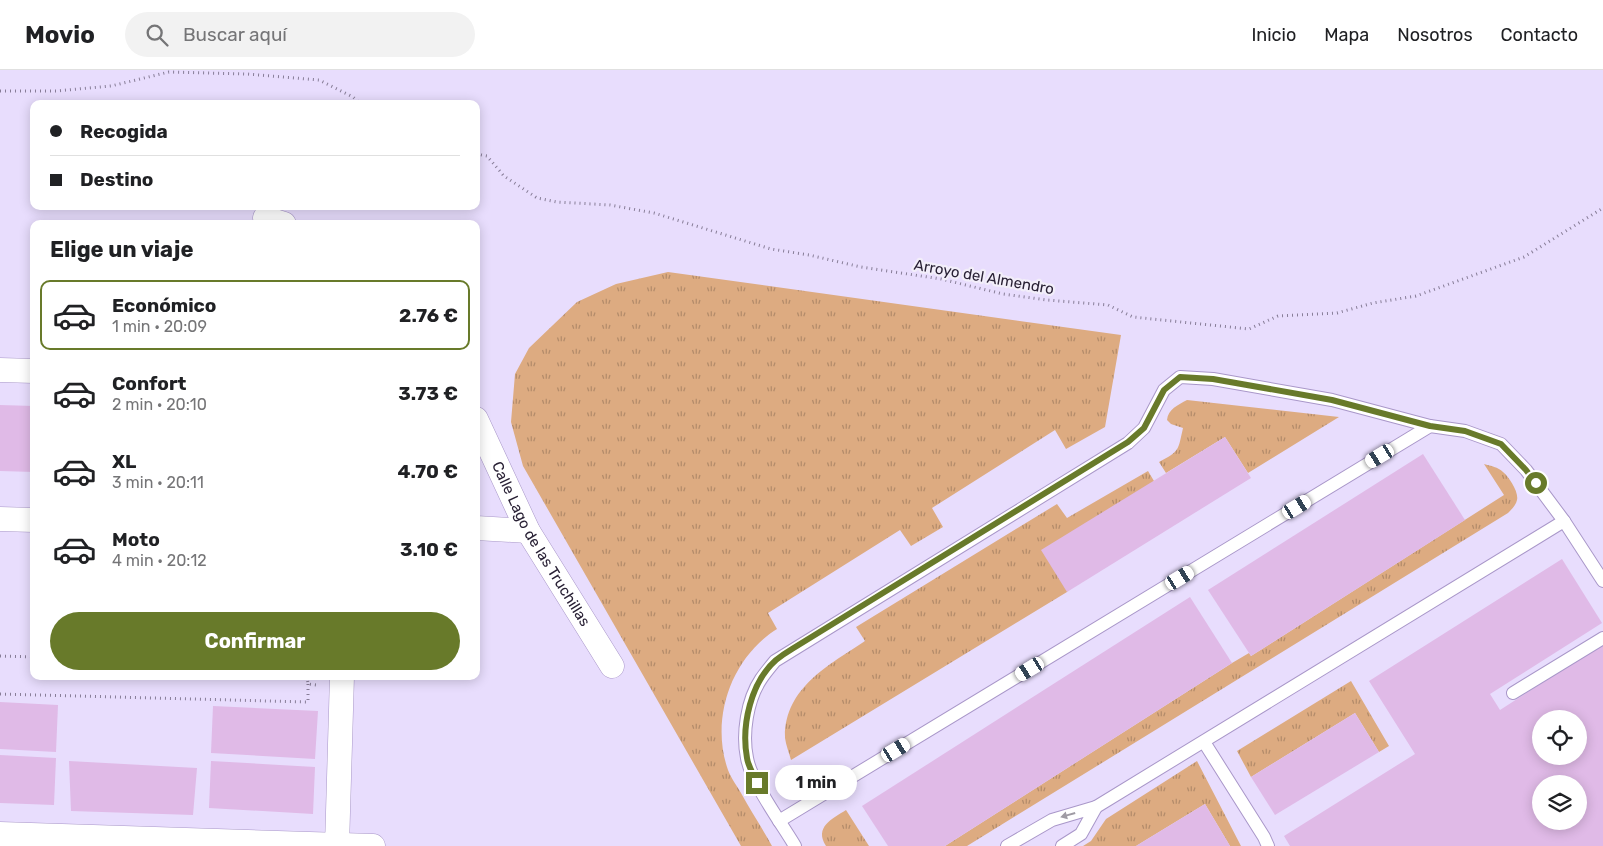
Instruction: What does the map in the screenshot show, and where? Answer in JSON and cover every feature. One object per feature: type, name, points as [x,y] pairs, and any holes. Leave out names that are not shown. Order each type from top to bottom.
[{"type":"street","points":[[0,370],[30,371]]},
{"type":"street","name":"Calle Lago de las Truchillas","points":[[480,428],[528,531],[612,666]]},
{"type":"street","points":[[0,519],[30,520]]},
{"type":"street","points":[[480,528],[528,531]]},
{"type":"street","points":[[337,846],[342,680]]},
{"type":"street","points":[[0,834],[373,846]]},
{"type":"lane","points":[[795,846],[757,783],[747,759],[745,726],[751,704],[760,681],[775,661],[1128,442],[1144,428],[1164,390],[1180,377],[1213,379],[1332,400],[1430,426],[1465,431],[1501,444],[1526,470],[1564,521],[1603,581]]},
{"type":"lane","points":[[779,821],[1430,426]]},
{"type":"lane","points":[[1007,846],[1052,820],[1096,807],[1564,521]]},
{"type":"lane","points":[[1513,692],[1603,638]]},
{"type":"lane","points":[[1204,742],[1268,846]]},
{"type":"lane","points":[[1062,846],[1081,834],[1096,807]]},
{"type":"path","points":[[0,91],[56,91],[111,86],[169,72],[247,74],[319,80],[356,100]]},
{"type":"path","name":"Arroyo del Almendro","points":[[480,155],[487,156],[504,176],[537,198],[564,203],[610,205],[654,213],[771,249],[809,255],[861,267],[942,279],[1003,294],[1108,305],[1133,318],[1249,329],[1278,316],[1337,313],[1373,303],[1416,296],[1524,257],[1603,208]]},
{"type":"path","points":[[0,656],[30,657]]},
{"type":"path","points":[[0,694],[308,702],[308,684]]},
{"type":"green space","points":[[668,272],[1121,335],[1105,427],[1066,449],[1055,430],[932,508],[943,527],[911,546],[900,530],[768,613],[777,629],[761,641],[747,656],[737,673],[728,691],[723,711],[722,731],[723,750],[729,773],[772,846],[741,846],[523,466],[511,422],[515,374],[529,348],[577,302],[616,284]]},
{"type":"green space","points":[[1187,400],[1339,417],[1248,473],[1225,437],[1166,473],[1159,462],[1175,452],[1183,428],[1171,424],[1167,420],[1168,416],[1174,408]]},
{"type":"green space","points":[[1484,464],[1501,470],[1515,489],[1516,502],[1508,513],[967,846],[945,846],[1232,663],[1249,653],[1251,656],[1504,495]]},
{"type":"green space","points":[[1148,471],[1154,481],[1067,592],[791,760],[785,738],[787,720],[792,705],[811,680],[837,659],[865,641],[856,627],[1057,504],[1067,518]]},
{"type":"green space","points":[[1351,681],[1389,746],[1379,752],[1355,713],[1251,777],[1237,751]]},
{"type":"green space","points":[[1197,761],[1241,846],[1230,846],[1205,804],[1136,846],[1083,846],[1091,841],[1106,819]]},
{"type":"green space","points":[[846,810],[869,846],[826,846],[822,834],[823,829],[830,820]]},
{"type":"building","points":[[0,405],[30,406],[30,472],[0,471]]},
{"type":"building","points":[[1225,437],[1251,478],[1067,592],[1041,550]]},
{"type":"building","points":[[1423,454],[1465,520],[1251,656],[1208,590]]},
{"type":"building","points":[[1562,559],[1602,623],[1490,694],[1500,710],[1603,644],[1603,846],[1290,846],[1284,836],[1415,754],[1369,681]]},
{"type":"building","points":[[1190,597],[1232,663],[945,846],[888,846],[862,806]]},
{"type":"building","points":[[0,702],[58,705],[56,752],[0,749]]},
{"type":"building","points":[[213,706],[318,711],[315,759],[211,753]]},
{"type":"building","points":[[1355,713],[1379,752],[1275,815],[1251,777]]},
{"type":"building","points":[[0,755],[56,758],[54,805],[0,803]]},
{"type":"building","points":[[69,761],[197,768],[193,815],[71,811]]},
{"type":"building","points":[[211,761],[315,767],[313,814],[209,808]]},
{"type":"building","points":[[1205,804],[1230,846],[1136,846]]},
{"type":"route","points":[[757,783],[747,759],[745,726],[760,681],[775,661],[1128,442],[1144,428],[1164,390],[1180,377],[1213,379],[1332,400],[1430,426],[1465,431],[1501,444],[1536,483]]}]
